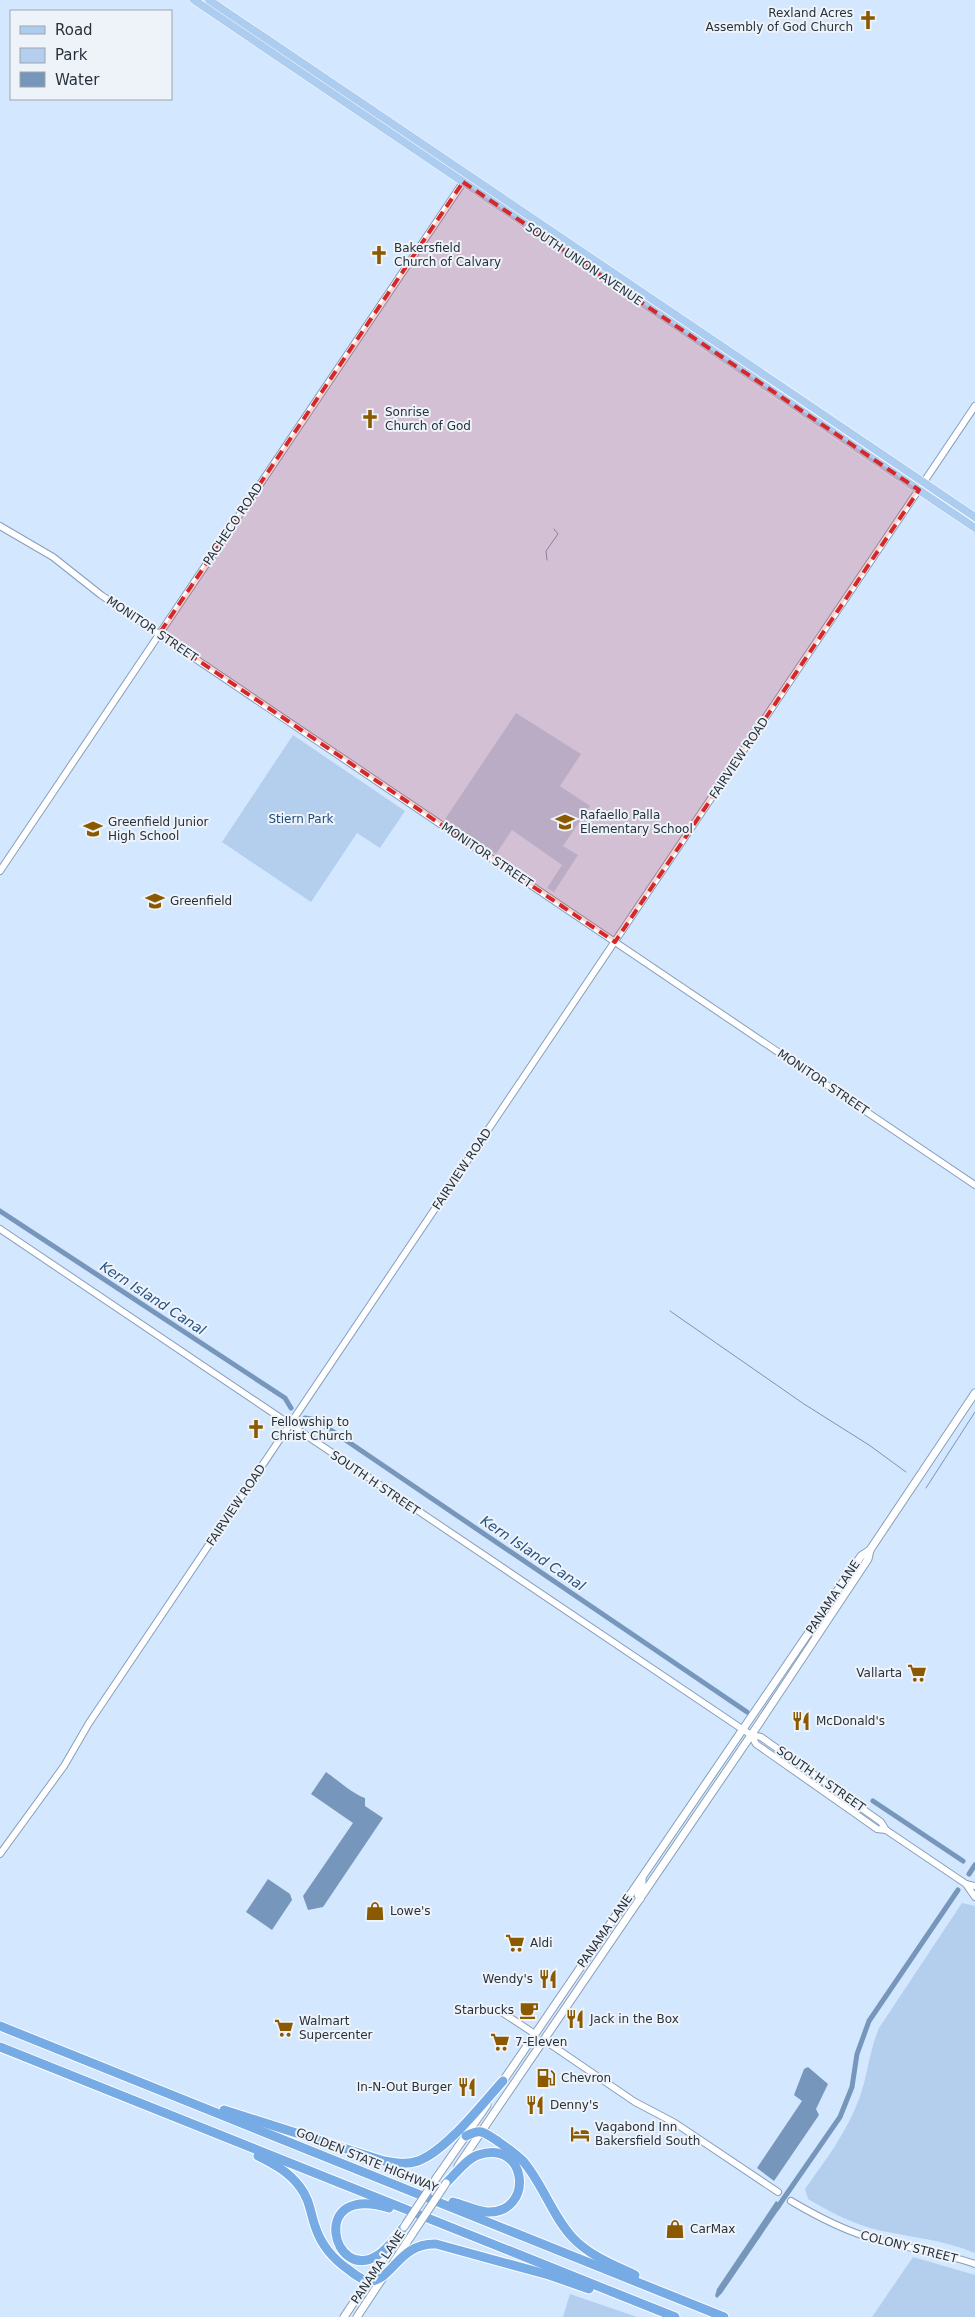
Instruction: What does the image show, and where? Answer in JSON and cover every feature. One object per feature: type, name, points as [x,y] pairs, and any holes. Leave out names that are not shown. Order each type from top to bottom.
[{"type":"highway","name":"GOLDEN STATE HIGHWAY","points":[[0,2026],[724,2317]]},
{"type":"highway","points":[[0,2047],[673,2317]]},
{"type":"highway","points":[[198,2106],[213,2106],[296,2134],[384,2161],[401,2164],[418,2161],[435,2152],[503,2081]]},
{"type":"highway","points":[[176,2118],[273,2164],[290,2175],[307,2197],[315,2226],[329,2252],[336,2261],[358,2277],[368,2281],[385,2275],[409,2250],[422,2245],[436,2244],[549,2275],[673,2317]]},
{"type":"highway","points":[[466,2136],[476,2131],[482,2131],[524,2162],[565,2229],[578,2244],[594,2255],[696,2306]]},
{"type":"highway","points":[[374,2176],[488,2212],[500,2210],[510,2204],[519,2190],[520,2179],[517,2168],[506,2156],[496,2153],[470,2159],[446,2183]]},
{"type":"highway","points":[[404,2227],[379,2255],[366,2260],[356,2260],[349,2256],[335,2240],[336,2226],[341,2215],[349,2207],[365,2202],[473,2236]]},
{"type":"main road","name":"SOUTH UNION AVENUE","points":[[195,0],[464,180],[529,227],[810,416],[921,486],[975,517]]},
{"type":"main road","points":[[195,0],[206,3],[232,21],[236,18]]},
{"type":"main road","name":"SOUTH UNION AVENUE","points":[[209,0],[862,441],[975,528]]},
{"type":"main road","points":[[258,43],[262,41],[290,59],[297,60]]},
{"type":"main road","points":[[529,227],[542,231],[572,251],[580,251]]},
{"type":"main road","points":[[573,256],[577,255],[611,276],[624,280]]},
{"type":"main road","points":[[703,344],[715,348],[743,366],[752,368]]},
{"type":"main road","points":[[810,416],[817,417],[847,436],[862,441]]},
{"type":"main road","name":"PANAMA LANE","points":[[357,2317],[751,1735],[868,1560],[870,1550],[975,1393]]},
{"type":"main road","name":"PANAMA LANE","points":[[344,2317],[742,1729],[861,1556],[870,1550]]},
{"type":"main road","points":[[660,1870],[665,1852],[662,1847]]},
{"type":"main road","points":[[640,1899],[638,1896],[642,1885],[642,1877]]},
{"type":"main road","points":[[569,2003],[573,1990],[586,1969],[584,1962]]},
{"type":"street","name":"PACHECO ROAD","points":[[0,870],[464,180]]},
{"type":"street","name":"FAIRVIEW ROAD","points":[[0,1854],[64,1766],[94,1715],[975,406]]},
{"type":"street","name":"MONITOR STREET","points":[[0,526],[53,557],[102,595],[159,634],[975,1185]]},
{"type":"street","name":"SOUTH H STREET","points":[[0,1230],[751,1735],[756,1744],[786,1766],[877,1828],[886,1830],[966,1884],[975,1896]]},
{"type":"street","name":"SOUTH H STREET","points":[[751,1735],[762,1736],[881,1822],[886,1830]]},
{"type":"street","points":[[786,1766],[808,1775],[816,1776]]},
{"type":"street","points":[[812,1783],[855,1803]]},
{"type":"street","name":"SOUTH H STREET","points":[[966,1884],[975,1886]]},
{"type":"street","points":[[500,2011],[535,2034]]},
{"type":"street","points":[[544,2040],[629,2098],[675,2123],[778,2192]]},
{"type":"street","name":"COLONY STREET","points":[[791,2201],[821,2219],[857,2234],[947,2255],[975,2264]]},
{"type":"highlighted area","points":[[463,182],[919,490],[615,942],[159,634]]},
{"type":"green space","points":[[516,713],[581,754],[560,786],[590,806],[563,846],[578,855],[554,892],[547,888],[562,865],[512,830],[496,854],[445,819]]},
{"type":"green space","name":"Stiern Park","points":[[293,735],[405,811],[380,848],[357,833],[311,902],[222,842]]},
{"type":"green space","points":[[962,1903],[975,1906],[975,2253],[939,2242],[878,2230],[851,2221],[808,2199],[805,2189],[835,2146],[854,2111],[862,2090],[879,2028]]},
{"type":"green space","points":[[913,2257],[975,2275],[975,2317],[872,2317]]},
{"type":"green space","points":[[570,2294],[637,2317],[563,2317]]},
{"type":"water","points":[[326,1772],[351,1791],[365,1798],[365,1806],[383,1818],[323,1907],[308,1910],[303,1896],[353,1823],[311,1794]]},
{"type":"water","points":[[268,1879],[290,1894],[292,1900],[272,1930],[246,1912]]},
{"type":"water","points":[[808,2067],[828,2084],[816,2109],[819,2115],[774,2181],[757,2168],[802,2101],[794,2095],[804,2069]]},
{"type":"water","points":[[776,2201],[782,2205],[717,2298],[715,2296],[717,2289]]},
{"type":"waterway","points":[[547,560],[546,551],[558,534],[554,529]]},
{"type":"waterway","name":"Kern Island Canal","points":[[0,1211],[285,1398],[291,1408]]},
{"type":"waterway","points":[[670,1311],[906,1472]]},
{"type":"waterway","points":[[926,1488],[975,1412]]},
{"type":"waterway","name":"Kern Island Canal","points":[[305,1418],[316,1420],[747,1712]]},
{"type":"waterway","name":"Kern Island Canal","points":[[873,1801],[963,1861]]},
{"type":"waterway","points":[[969,1874],[975,1865]]},
{"type":"waterway","points":[[777,2208],[840,2117],[852,2087],[857,2054],[869,2021],[958,1890]]},
{"type":"place","name":"Rexland Acres Assembly of God Church","points":[[868,20]]},
{"type":"place","name":"Bakersfield Church of Calvary","points":[[379,255]]},
{"type":"place","name":"Sonrise Church of God","points":[[370,419]]},
{"type":"place","name":"Rafaello Palla Elementary School","points":[[565,822]]},
{"type":"place","name":"Greenfield Junior High School","points":[[93,829]]},
{"type":"place","name":"Greenfield","points":[[155,901]]},
{"type":"place","name":"Fellowship to Christ Church","points":[[256,1429]]},
{"type":"place","name":"Vallarta","points":[[917,1673]]},
{"type":"place","name":"McDonald's","points":[[801,1721]]},
{"type":"place","name":"Lowe's","points":[[375,1911]]},
{"type":"place","name":"Aldi","points":[[515,1943]]},
{"type":"place","name":"Wendy's","points":[[548,1979]]},
{"type":"place","name":"Starbucks","points":[[529,2010]]},
{"type":"place","name":"Jack in the Box","points":[[575,2019]]},
{"type":"place","name":"Walmart Supercenter","points":[[284,2028]]},
{"type":"place","name":"7-Eleven","points":[[500,2042]]},
{"type":"place","name":"Chevron","points":[[546,2078]]},
{"type":"place","name":"In-N-Out Burger","points":[[467,2087]]},
{"type":"place","name":"Denny's","points":[[535,2105]]},
{"type":"place","name":"Vagabond Inn Bakersfield South","points":[[580,2134]]},
{"type":"place","name":"CarMax","points":[[675,2229]]}]
